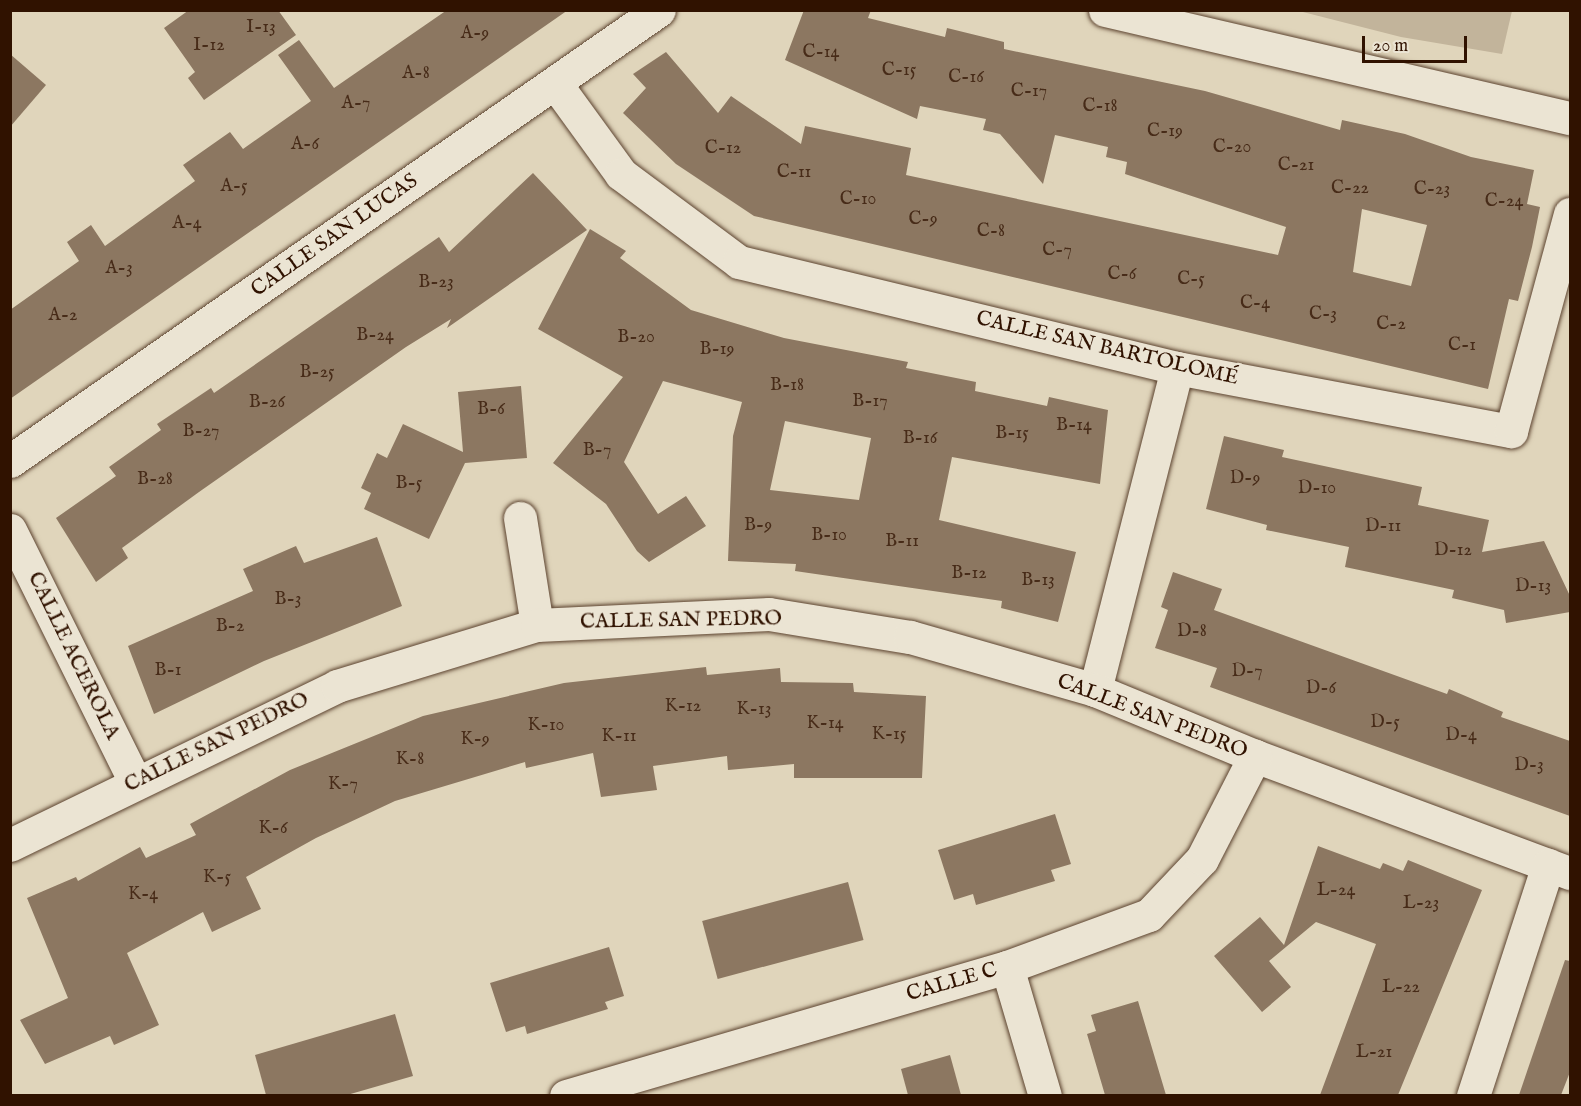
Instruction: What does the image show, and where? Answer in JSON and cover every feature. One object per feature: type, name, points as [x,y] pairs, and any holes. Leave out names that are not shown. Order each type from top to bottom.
[{"type":"street","name":"CALLE SAN LUCAS","points":[[10,461],[659,10]]},
{"type":"street","points":[[1105,10],[1570,118]]},
{"type":"street","name":"CALLE SAN BARTOLOMÉ","points":[[555,83],[621,174],[739,262],[1177,368],[1511,431],[1570,214]]},
{"type":"street","points":[[1095,690],[1177,368]]},
{"type":"street","points":[[519,518],[537,625]]},
{"type":"street","name":"CALLE ACEROLA","points":[[10,530],[135,782]]},
{"type":"street","name":"CALLE SAN PEDRO","points":[[10,844],[337,686],[537,625],[769,614],[910,637],[1095,690],[1255,756],[1559,869]]},
{"type":"street","name":"CALLE C","points":[[566,1095],[1007,967],[1149,915],[1202,859],[1255,756]]},
{"type":"street","points":[[1473,1095],[1559,869]]},
{"type":"street","points":[[1007,967],[1044,1095]]},
{"type":"shaded area","points":[[1299,11],[1512,11],[1502,54],[1401,37]]},
{"type":"building","points":[[189,10],[278,10],[296,35],[204,100],[188,78],[195,72],[164,28]]},
{"type":"building","points":[[447,10],[568,10],[10,399],[10,310],[79,261],[67,242],[91,225],[105,246],[195,181],[183,165],[230,132],[243,149],[311,101],[278,55],[299,40],[334,88]]},
{"type":"building","points":[[804,10],[871,10],[868,18],[945,37],[947,28],[1004,42],[1004,49],[1205,91],[1340,130],[1342,120],[1405,134],[1471,157],[1534,170],[1527,204],[1540,207],[1532,247],[1518,301],[1509,299],[1488,389],[754,216],[676,164],[623,113],[646,88],[633,74],[666,52],[718,113],[731,96],[801,144],[805,126],[911,148],[906,175],[1278,255],[1286,227],[1125,174],[1127,162],[1106,157],[1108,147],[1055,135],[1043,184],[1000,134],[983,130],[986,119],[920,106],[917,119],[785,60]],"holes":[[[1362,209],[1427,225],[1411,286],[1353,272]]]},
{"type":"building","points":[[10,54],[46,85],[10,127]]},
{"type":"building","points":[[533,173],[587,230],[447,328],[451,319],[406,347],[199,492],[122,548],[128,558],[96,582],[56,518],[116,476],[109,467],[161,430],[157,424],[211,388],[214,393],[439,237],[449,252]]},
{"type":"building","points":[[590,229],[626,251],[620,258],[691,310],[784,338],[908,362],[906,368],[976,382],[975,391],[1047,406],[1049,397],[1108,410],[1100,484],[952,457],[939,520],[1076,552],[1058,622],[1001,608],[1002,601],[795,571],[796,564],[728,561],[733,436],[742,402],[663,381],[624,462],[658,514],[686,496],[706,526],[649,562],[637,551],[606,504],[553,463],[623,377],[538,329]],"holes":[[[785,421],[871,438],[859,500],[770,490]]]},
{"type":"building","points":[[521,386],[527,458],[465,463],[429,539],[364,509],[371,493],[361,488],[377,453],[387,458],[403,424],[463,452],[458,392]]},
{"type":"building","points":[[1224,436],[1284,450],[1282,457],[1422,487],[1418,505],[1489,520],[1482,552],[1544,541],[1570,596],[1570,612],[1506,623],[1504,610],[1452,598],[1454,590],[1345,567],[1349,547],[1266,530],[1267,525],[1206,509]]},
{"type":"building","points":[[377,537],[402,606],[264,661],[154,714],[128,646],[253,591],[243,569],[296,546],[304,563]]},
{"type":"building","points":[[1173,572],[1222,589],[1214,610],[1447,694],[1449,689],[1503,712],[1501,717],[1570,741],[1570,816],[1210,687],[1217,668],[1155,648],[1168,610],[1161,607]]},
{"type":"building","points":[[706,667],[707,675],[780,668],[781,682],[853,683],[854,692],[926,696],[922,778],[794,778],[794,764],[728,770],[727,756],[653,766],[657,790],[601,797],[593,753],[526,768],[525,762],[395,801],[316,838],[246,877],[261,909],[212,932],[203,912],[127,953],[159,1025],[114,1045],[110,1036],[45,1064],[20,1020],[68,998],[27,898],[76,877],[78,881],[140,847],[146,858],[196,835],[190,824],[290,770],[423,716],[564,683]]},
{"type":"building","points":[[1055,814],[1071,864],[1051,870],[1055,881],[976,905],[973,894],[954,900],[938,850]]},
{"type":"building","points":[[1318,846],[1380,869],[1383,863],[1403,871],[1408,860],[1482,890],[1398,1095],[1320,1095],[1376,944],[1316,922],[1269,961],[1291,987],[1262,1012],[1214,956],[1260,917],[1284,945]]},
{"type":"building","points":[[848,882],[864,940],[718,979],[702,921]]},
{"type":"building","points":[[609,947],[624,996],[605,1002],[608,1009],[527,1034],[525,1026],[506,1032],[490,983]]},
{"type":"building","points":[[1565,960],[1570,961],[1570,1072],[1561,1095],[1519,1095]]},
{"type":"building","points":[[1138,1001],[1166,1095],[1105,1095],[1087,1034],[1096,1031],[1091,1015]]},
{"type":"building","points":[[395,1014],[413,1076],[347,1095],[266,1095],[255,1055]]},
{"type":"building","points":[[950,1055],[961,1095],[908,1095],[901,1069]]}]
